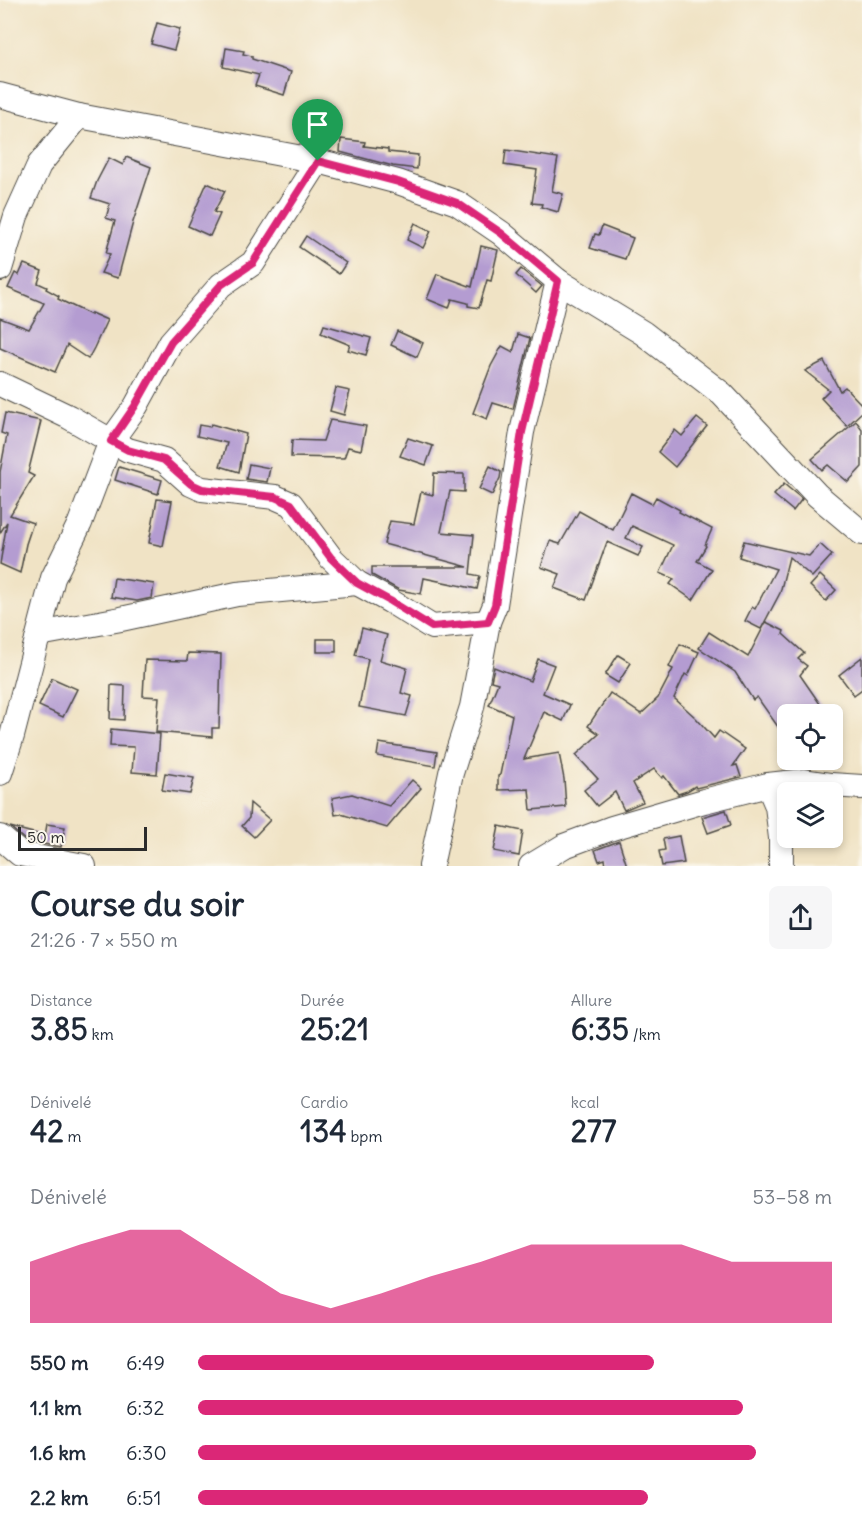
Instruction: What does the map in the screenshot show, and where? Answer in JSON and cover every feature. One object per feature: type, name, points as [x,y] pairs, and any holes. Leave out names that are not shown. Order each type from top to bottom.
[{"type":"street","points":[[0,95],[79,116],[318,161],[398,182],[457,203],[501,233],[558,281],[643,333],[722,394],[817,495],[862,533]]},
{"type":"street","points":[[0,269],[16,216],[39,165],[79,116]]},
{"type":"street","points":[[0,773],[12,736],[53,578],[80,523],[111,441],[135,406],[171,342],[221,285],[253,263],[318,161]]},
{"type":"street","points":[[431,866],[451,773],[472,707],[488,622],[495,605],[522,432],[558,281]]},
{"type":"street","points":[[0,384],[69,417],[128,450],[164,460],[191,484],[202,489],[275,497],[291,504],[331,558],[357,583],[432,627],[488,622]]},
{"type":"street","points":[[39,634],[237,594],[357,583]]},
{"type":"street","points":[[531,866],[564,846],[612,828],[768,785],[804,781],[862,787]]},
{"type":"street","points":[[768,785],[777,806],[781,838],[781,866]]},
{"type":"street","points":[[0,837],[10,853],[84,866]]},
{"type":"building","points":[[157,23],[180,29],[174,50],[151,44]]},
{"type":"building","points":[[226,48],[244,51],[243,54],[252,56],[252,59],[291,72],[284,95],[255,86],[259,75],[223,67]]},
{"type":"building","points":[[341,139],[365,142],[364,146],[388,149],[388,152],[418,155],[417,169],[393,166],[340,152]]},
{"type":"building","points":[[506,150],[558,158],[552,191],[563,194],[558,212],[541,207],[542,204],[532,203],[537,170],[504,165]]},
{"type":"building","points":[[126,157],[151,167],[118,278],[101,273],[110,254],[106,253],[115,221],[106,218],[110,204],[91,198],[109,158],[123,165]]},
{"type":"building","points":[[207,183],[225,191],[214,212],[220,214],[210,236],[188,226]]},
{"type":"building","points":[[415,223],[431,231],[423,248],[407,240]]},
{"type":"building","points":[[602,226],[633,238],[625,259],[590,248],[595,234],[599,235]]},
{"type":"building","points":[[306,236],[346,263],[339,274],[299,247]]},
{"type":"building","points":[[481,246],[498,250],[491,281],[487,280],[479,308],[452,299],[449,308],[427,299],[437,274],[472,287]]},
{"type":"building","points":[[24,264],[42,271],[38,283],[59,296],[58,299],[107,320],[88,359],[67,345],[55,372],[0,348],[0,318],[29,329],[44,303],[8,288],[15,273],[19,275]]},
{"type":"building","points":[[521,269],[542,286],[536,293],[516,275]]},
{"type":"building","points":[[324,325],[371,338],[366,355],[348,350],[350,345],[321,333]]},
{"type":"building","points":[[397,331],[423,343],[417,357],[391,345]]},
{"type":"building","points":[[518,334],[530,338],[513,409],[493,403],[487,419],[473,413],[491,366],[502,346],[513,352]]},
{"type":"building","points":[[824,361],[840,391],[845,387],[862,405],[862,412],[847,426],[821,398],[829,390],[805,371]]},
{"type":"building","points":[[336,388],[350,391],[344,415],[330,411]]},
{"type":"building","points":[[5,413],[41,421],[28,473],[34,476],[10,515],[33,523],[20,573],[0,564],[7,522],[0,533],[0,472],[7,435],[1,433]]},
{"type":"building","points":[[697,418],[707,426],[675,467],[658,452],[675,430],[682,436]]},
{"type":"building","points":[[330,420],[366,426],[361,450],[348,447],[344,458],[291,457],[292,440],[323,441]]},
{"type":"building","points":[[856,421],[862,429],[862,467],[848,482],[828,465],[822,470],[812,459]]},
{"type":"building","points":[[211,424],[246,434],[239,472],[220,466],[227,443],[197,436],[199,425],[210,427]]},
{"type":"building","points":[[408,438],[433,446],[426,465],[400,456]]},
{"type":"building","points":[[249,464],[270,468],[267,482],[246,479]]},
{"type":"building","points":[[490,466],[501,472],[492,495],[479,489]]},
{"type":"building","points":[[119,467],[162,480],[158,494],[115,480]]},
{"type":"building","points":[[434,473],[464,474],[464,492],[450,491],[441,532],[474,535],[470,574],[480,576],[477,589],[424,578],[421,594],[399,590],[372,575],[372,567],[468,567],[384,544],[390,521],[414,524],[421,492],[433,495]]},
{"type":"building","points":[[784,484],[802,499],[793,511],[774,495]]},
{"type":"building","points":[[631,493],[652,504],[656,497],[712,529],[697,561],[712,569],[693,600],[670,584],[674,579],[660,573],[673,545],[632,526],[626,538],[643,547],[638,556],[607,542],[586,600],[554,588],[560,574],[541,567],[550,541],[560,544],[579,511],[613,530]]},
{"type":"building","points":[[157,499],[172,501],[163,546],[149,543]]},
{"type":"building","points":[[744,541],[809,556],[820,544],[832,555],[812,577],[789,557],[780,593],[761,629],[745,621],[752,607],[755,609],[776,569],[739,557]]},
{"type":"building","points":[[820,575],[836,590],[826,601],[810,586]]},
{"type":"building","points":[[114,578],[154,584],[152,598],[137,601],[111,597]]},
{"type":"building","points":[[766,622],[784,631],[783,634],[804,653],[798,659],[807,666],[800,675],[820,704],[777,704],[777,725],[757,697],[753,700],[735,672],[699,648],[709,632],[748,657]]},
{"type":"building","points":[[362,628],[387,635],[380,660],[407,668],[401,693],[412,696],[406,716],[359,707],[368,659],[355,655]]},
{"type":"building","points":[[317,639],[336,639],[336,652],[317,652]]},
{"type":"building","points":[[680,644],[699,652],[674,698],[714,738],[719,731],[745,749],[733,766],[737,765],[741,777],[696,788],[695,786],[678,794],[664,776],[662,778],[654,769],[633,783],[643,802],[624,810],[615,792],[597,806],[584,790],[598,779],[576,755],[599,734],[588,726],[610,693],[641,714],[658,698],[673,669],[669,667]]},
{"type":"building","points":[[188,653],[221,654],[219,728],[212,728],[212,737],[156,732],[159,697],[143,696],[145,660],[187,661]]},
{"type":"building","points":[[618,655],[631,663],[618,683],[605,675]]},
{"type":"building","points":[[862,657],[862,689],[854,695],[839,675]]},
{"type":"building","points":[[538,659],[554,665],[543,693],[570,705],[563,721],[544,712],[524,759],[559,753],[566,807],[531,810],[529,789],[498,790],[498,776],[512,715],[489,705],[498,683],[491,681],[494,667],[530,681]]},
{"type":"building","points":[[52,678],[77,689],[63,717],[39,706]]},
{"type":"building","points":[[111,685],[125,686],[124,720],[110,719]]},
{"type":"building","points":[[111,729],[160,734],[157,774],[132,772],[134,747],[110,746]]},
{"type":"building","points":[[379,743],[437,752],[435,766],[377,756]]},
{"type":"building","points":[[165,773],[194,778],[190,794],[162,790]]},
{"type":"building","points":[[412,780],[421,788],[387,828],[341,814],[335,815],[332,798],[352,794],[389,806]]},
{"type":"building","points":[[250,803],[270,820],[254,837],[242,826],[249,818]]},
{"type":"building","points":[[726,810],[731,825],[708,833],[702,817]]},
{"type":"building","points":[[47,824],[65,827],[61,847],[26,841],[10,827],[45,836]]},
{"type":"building","points":[[499,826],[523,831],[519,856],[494,851]]},
{"type":"building","points":[[679,836],[684,863],[662,866],[659,851],[665,850],[663,839]]},
{"type":"building","points":[[619,841],[627,866],[606,866],[605,859],[599,861],[595,850]]},
{"type":"route","points":[[318,161],[398,182],[457,203],[501,233],[558,281],[522,432],[495,605],[488,622],[432,627],[357,583],[331,558],[291,504],[275,497],[202,489],[191,484],[164,460],[128,450],[111,441],[135,406],[171,342],[221,285],[253,263],[318,161]]}]
